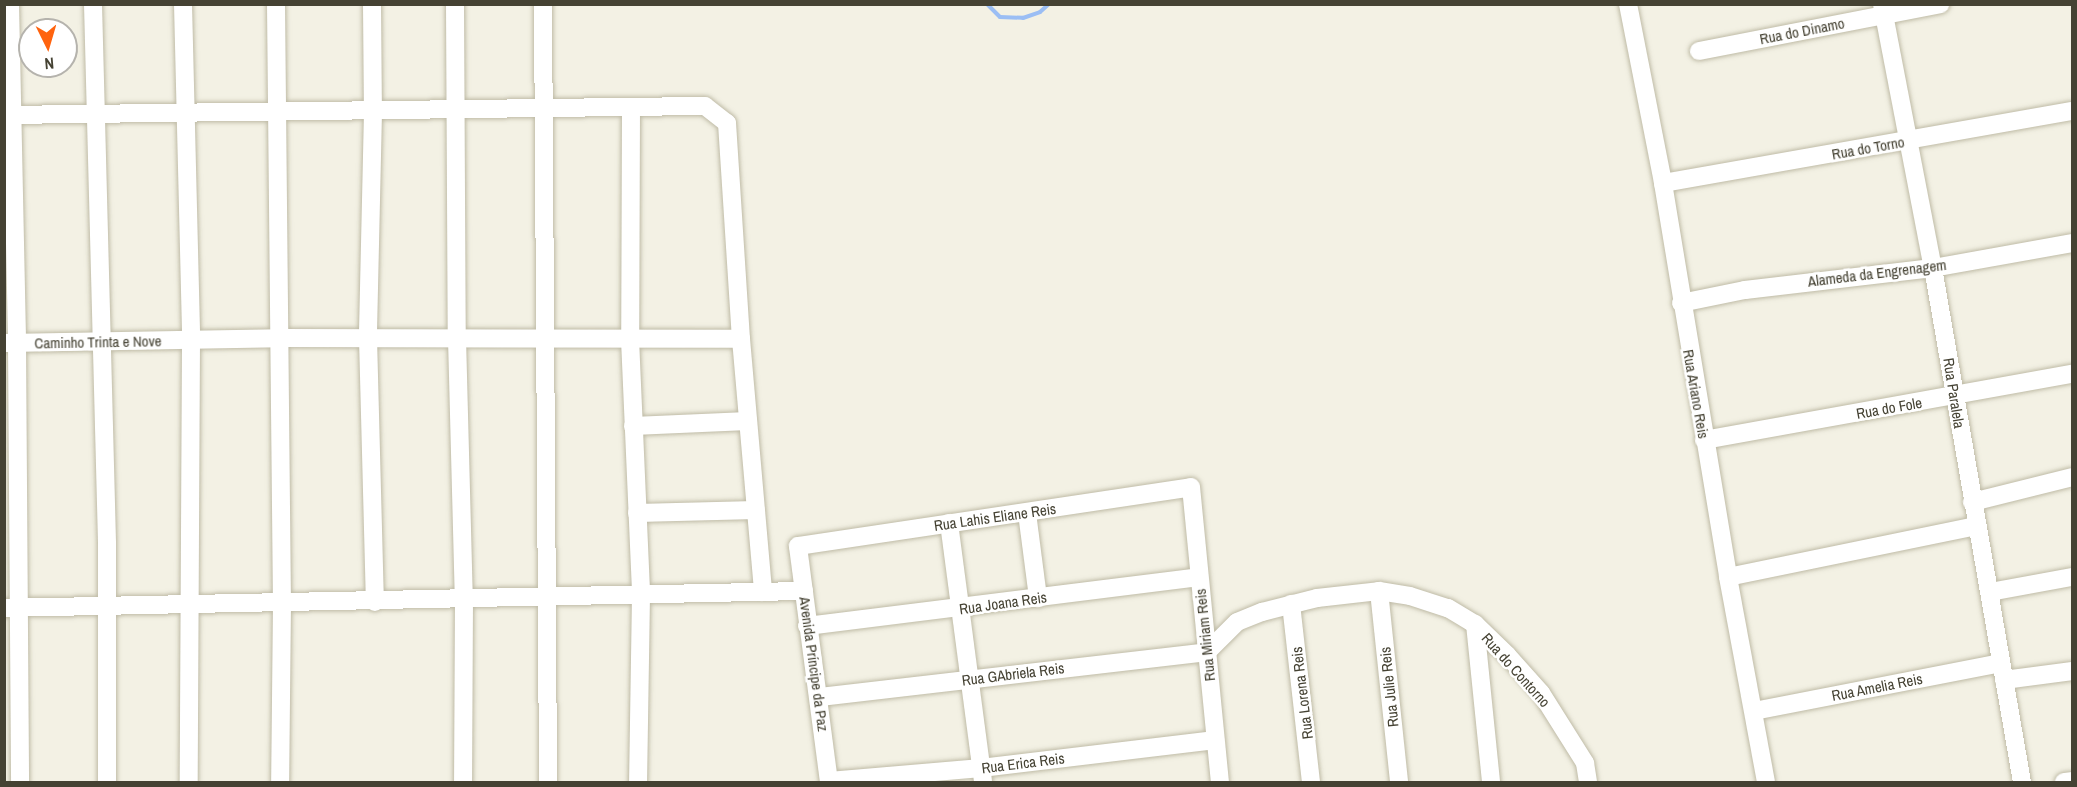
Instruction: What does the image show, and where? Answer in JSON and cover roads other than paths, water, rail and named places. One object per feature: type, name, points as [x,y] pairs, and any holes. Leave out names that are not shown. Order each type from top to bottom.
[{"type":"street","points":[[10,4],[12,607],[20,783]]},
{"type":"street","points":[[93,4],[106,607],[106,783]]},
{"type":"street","points":[[183,4],[190,340],[189,783]]},
{"type":"street","points":[[276,4],[282,603],[280,783]]},
{"type":"street","points":[[372,4],[374,112],[368,338],[375,602]]},
{"type":"street","points":[[455,4],[457,338],[464,600],[463,783]]},
{"type":"street","points":[[543,4],[543,338],[548,783]]},
{"type":"street","name":"Rua Ariano Reis","points":[[1628,4],[1663,183],[1704,440],[1767,783]]},
{"type":"street","name":"Rua do Dinamo","points":[[1699,51],[1883,10],[1940,4]]},
{"type":"street","name":"Rua Paralela","points":[[1883,10],[1933,268],[2022,783]]},
{"type":"street","points":[[9,115],[705,106],[727,123],[741,339],[763,592]]},
{"type":"street","points":[[631,107],[630,339],[641,595],[638,783]]},
{"type":"street","name":"Rua do Torno","points":[[1663,183],[2073,111]]},
{"type":"street","name":"Alameda da Engrenagem","points":[[1681,303],[1772,286],[1933,268],[2073,243]]},
{"type":"street","name":"Caminho Trinta e Nove","points":[[11,343],[279,338],[741,339]]},
{"type":"street","name":"Rua do Fole","points":[[1704,440],[1955,397],[2073,374]]},
{"type":"street","points":[[633,426],[748,421]]},
{"type":"street","points":[[1972,502],[2073,477]]},
{"type":"street","name":"Rua Lahis Eliane Reis","points":[[798,546],[1191,487]]},
{"type":"street","name":"Rua Miriam Reis","points":[[1191,487],[1220,783]]},
{"type":"street","points":[[637,513],[756,510]]},
{"type":"street","points":[[1027,513],[1038,598]]},
{"type":"street","points":[[949,523],[982,775]]},
{"type":"street","points":[[1728,577],[1977,526]]},
{"type":"street","name":"Avenida Príncipe da Paz","points":[[798,546],[807,626],[820,697],[829,782]]},
{"type":"street","name":"Rua Joana Reis","points":[[807,626],[960,609],[1199,577]]},
{"type":"street","points":[[1990,592],[2073,577]]},
{"type":"street","points":[[12,607],[375,602],[804,591]]},
{"type":"street","name":"Rua do Contorno","points":[[1207,652],[1237,622],[1291,604],[1350,593],[1379,591],[1410,596],[1448,608],[1475,624],[1541,693],[1585,762],[1588,783]]},
{"type":"street","name":"Rua Julie Reis","points":[[1379,591],[1399,783]]},
{"type":"street","name":"Rua Lorena Reis","points":[[1291,604],[1311,783]]},
{"type":"street","points":[[1475,624],[1491,783]]},
{"type":"street","name":"Rua GAbriela Reis","points":[[820,697],[1207,652]]},
{"type":"street","name":"Rua Amelia Reis","points":[[1754,711],[2002,671],[2073,670]]},
{"type":"street","name":"Rua Erica Reis","points":[[829,782],[982,775],[1215,740]]},
{"type":"street","points":[[2064,783],[2073,781]]},
{"type":"waterway","points":[[987,4],[1000,17],[1023,18],[1040,12],[1049,4]]}]
